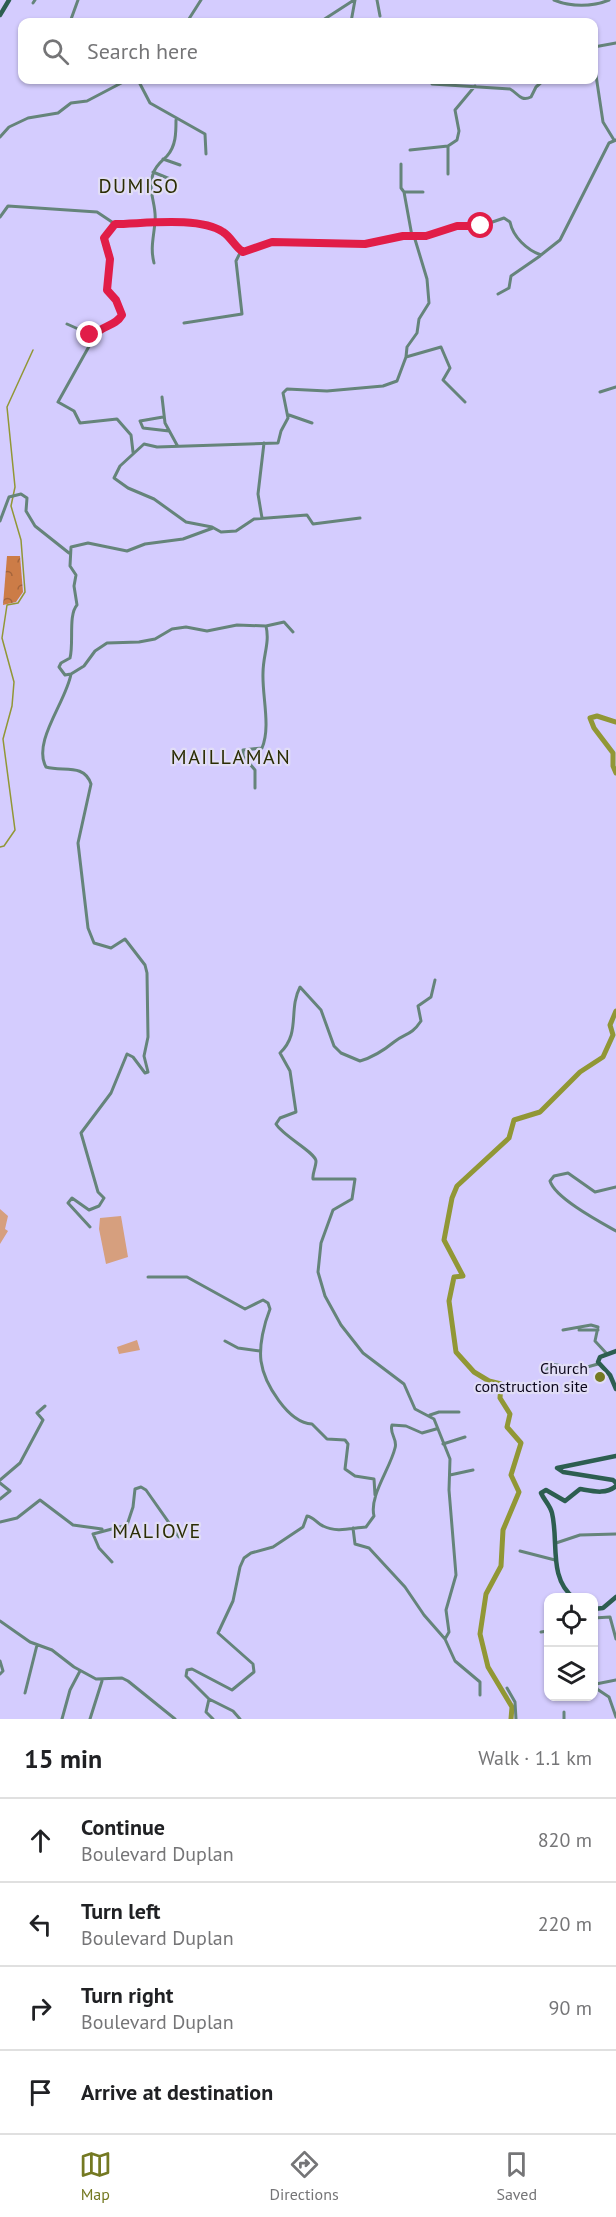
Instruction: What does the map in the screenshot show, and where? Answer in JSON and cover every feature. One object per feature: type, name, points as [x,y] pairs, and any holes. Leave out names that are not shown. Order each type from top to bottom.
[{"type":"street","points":[[0,15],[9,0]]},
{"type":"street","points":[[71,18],[78,0]]},
{"type":"street","points":[[190,18],[201,0]]},
{"type":"street","points":[[326,18],[354,0],[353,18]]},
{"type":"street","points":[[377,0],[380,16]]},
{"type":"street","points":[[554,0],[570,4],[594,5],[609,0]]},
{"type":"street","points":[[598,46],[616,43]]},
{"type":"street","points":[[0,137],[9,127],[28,118],[58,113],[71,103],[87,101],[120,84]]},
{"type":"street","points":[[140,84],[150,103],[176,120],[205,134],[206,154]]},
{"type":"street","points":[[432,84],[510,88],[519,98],[525,99],[531,97],[537,84]]},
{"type":"street","points":[[498,294],[509,288],[512,276],[560,240],[609,143],[615,140],[603,122],[597,84]]},
{"type":"street","points":[[410,150],[448,146],[457,141],[459,131],[455,110],[475,86]]},
{"type":"street","points":[[154,263],[151,243],[156,220],[150,192],[153,172],[156,164],[163,159],[175,142],[176,120]]},
{"type":"street","points":[[448,146],[448,174]]},
{"type":"street","points":[[163,159],[180,165]]},
{"type":"street","points":[[360,518],[313,524],[307,515],[262,518],[248,522],[236,531],[221,532],[186,522],[154,499],[115,481],[117,470],[144,444],[157,447],[279,443],[281,431],[289,415],[283,393],[287,389],[327,391],[388,385],[397,381],[406,357],[407,347],[417,333],[418,319],[429,303],[426,279],[413,241],[404,192],[400,186],[401,164]]},
{"type":"street","points":[[153,172],[170,179]]},
{"type":"street","points":[[404,192],[423,192]]},
{"type":"street","points":[[0,217],[8,206],[53,207],[101,213],[115,224],[137,225],[156,220],[166,224],[187,223],[213,227],[228,236],[241,251]]},
{"type":"street","points":[[184,323],[242,314],[236,261],[241,251],[272,242],[365,244],[426,236],[457,226],[481,226],[504,218],[510,222],[512,230],[526,247],[541,255]]},
{"type":"street","points":[[115,224],[104,238],[110,259],[106,282],[107,290],[116,300],[122,315],[116,323],[99,330],[94,336],[58,402],[74,411],[80,423],[117,419],[130,435],[134,452]]},
{"type":"street","points":[[67,324],[94,336]]},
{"type":"street","points":[[406,357],[441,347],[450,368],[443,380],[465,402]]},
{"type":"street","points":[[600,392],[616,387]]},
{"type":"street","points":[[162,397],[164,417],[177,445]]},
{"type":"street","points":[[289,415],[312,423]]},
{"type":"street","points":[[164,417],[140,421],[143,428],[169,431]]},
{"type":"street","points":[[262,518],[258,494],[264,443]]},
{"type":"street","points":[[0,521],[9,497],[21,494],[27,498],[26,511],[35,526],[70,553]]},
{"type":"street","points":[[213,528],[183,539],[145,544],[127,551],[88,543],[71,547],[70,567],[76,575],[74,586],[77,605],[71,613],[73,644],[70,658],[61,663],[59,667],[65,675],[84,666],[95,651],[107,643],[155,639],[172,629],[186,627],[207,631],[237,625],[266,626],[284,622],[293,632]]},
{"type":"street","points":[[255,788],[255,770],[243,756],[243,750],[262,748],[266,737],[262,698],[264,661],[268,647],[266,626]]},
{"type":"street","points":[[71,674],[66,696],[45,735],[43,762],[46,767],[56,770],[81,771],[91,784],[78,843],[88,928],[94,944],[111,948],[125,939],[145,965],[147,973],[148,1037],[144,1056],[148,1072],[145,1073],[133,1057],[127,1054],[111,1093],[81,1133],[98,1192],[104,1198],[99,1206],[89,1210],[72,1198],[68,1203],[90,1227]]},
{"type":"street","points":[[435,980],[431,997],[418,1006],[421,1021],[415,1030],[378,1054],[360,1061],[341,1053],[334,1046],[321,1010],[300,987],[295,998],[291,1041],[280,1053],[290,1071],[296,1113],[280,1118],[276,1122],[286,1137],[314,1155],[316,1161],[313,1179],[355,1179],[352,1198],[333,1210],[321,1243],[317,1263],[322,1289],[330,1306],[363,1353],[404,1384],[415,1409],[430,1415],[439,1412],[459,1412]]},
{"type":"street","points":[[616,1187],[595,1192],[568,1173],[554,1176],[550,1181],[561,1195],[616,1232]]},
{"type":"street","points":[[148,1277],[187,1277],[245,1309],[263,1300],[268,1303],[270,1309],[260,1351],[265,1375],[285,1409],[305,1424],[312,1424],[327,1439],[345,1440],[348,1444],[345,1469],[355,1476],[374,1479],[375,1496]]},
{"type":"street","points":[[563,1330],[591,1325],[598,1327],[598,1330]]},
{"type":"street","points":[[578,1330],[598,1330]]},
{"type":"street","points":[[598,1330],[595,1341],[607,1354]]},
{"type":"street","points":[[225,1341],[238,1347],[260,1351]]},
{"type":"street","points":[[598,1364],[600,1357],[616,1351]]},
{"type":"street","points":[[546,1371],[551,1364],[580,1369],[598,1364]]},
{"type":"street","points":[[598,1364],[610,1376],[616,1388]]},
{"type":"street","points":[[0,1499],[10,1491],[0,1482],[20,1463],[44,1420],[36,1415],[45,1406]]},
{"type":"street","points":[[430,1415],[450,1459],[449,1490],[456,1575],[446,1610],[449,1632],[446,1639]]},
{"type":"street","points":[[240,1719],[224,1706],[209,1699],[186,1676],[189,1668],[232,1690],[254,1672],[253,1664],[218,1633],[233,1601],[244,1558],[251,1553],[273,1547],[303,1527],[303,1519],[307,1516],[313,1517],[321,1525],[337,1530],[370,1524],[374,1516],[371,1504],[395,1448],[390,1430],[392,1425],[398,1424],[422,1433],[436,1429]]},
{"type":"street","points":[[443,1444],[465,1437]]},
{"type":"street","points":[[570,1593],[561,1583],[552,1511],[542,1491],[546,1490],[565,1501],[580,1489],[598,1492],[616,1485],[613,1480],[557,1470],[558,1466],[604,1460],[616,1456]]},
{"type":"street","points":[[450,1476],[474,1470]]},
{"type":"street","points":[[112,1562],[102,1553],[93,1534],[127,1525],[133,1507],[135,1489],[141,1487],[146,1490],[179,1537]]},
{"type":"street","points":[[0,1522],[17,1518],[40,1500],[73,1525],[103,1530]]},
{"type":"street","points":[[353,1528],[356,1544],[369,1548],[405,1587],[424,1615],[446,1639],[455,1661],[480,1682],[480,1695]]},
{"type":"street","points":[[556,1543],[580,1535],[616,1534]]},
{"type":"street","points":[[520,1551],[557,1560]]},
{"type":"street","points":[[598,1609],[603,1608],[616,1597]]},
{"type":"street","points":[[598,1618],[610,1617],[616,1639]]},
{"type":"street","points":[[0,1621],[37,1645],[58,1653],[80,1671],[102,1680],[122,1678],[128,1681],[175,1719]]},
{"type":"street","points":[[25,1693],[37,1645]]},
{"type":"street","points":[[0,1661],[3,1667],[0,1674]]},
{"type":"street","points":[[62,1719],[70,1690],[80,1671]]},
{"type":"street","points":[[90,1719],[102,1680]]},
{"type":"street","points":[[616,1680],[596,1684],[597,1689],[609,1697],[616,1717]]},
{"type":"street","points":[[507,1688],[515,1702],[516,1719]]},
{"type":"street","points":[[209,1699],[206,1712],[213,1719]]},
{"type":"street","points":[[564,1712],[564,1719]]},
{"type":"shaded area","points":[[0,1209],[8,1216],[5,1229],[8,1231],[0,1244]]},
{"type":"shaded area","points":[[121,1216],[128,1257],[106,1264],[99,1229],[100,1218]]},
{"type":"shaded area","points":[[137,1340],[140,1350],[119,1354],[117,1347]]},
{"type":"green space","points":[[7,556],[20,556],[23,592],[16,602],[3,605]]},
{"type":"waterway","points":[[0,847],[4,846],[15,830],[3,739],[12,706],[14,682],[2,638],[7,605],[18,603],[25,592],[21,540],[11,506],[15,487],[7,407],[33,350]]},
{"type":"waterway","points":[[616,722],[597,716],[590,718],[594,728],[613,753],[613,766],[616,773]]},
{"type":"waterway","points":[[511,1719],[512,1707],[488,1667],[480,1634],[486,1594],[501,1566],[503,1530],[519,1492],[511,1475],[521,1443],[507,1427],[510,1414],[500,1398],[501,1384],[489,1381],[474,1372],[456,1352],[449,1301],[454,1277],[463,1276],[444,1240],[452,1198],[457,1186],[509,1138],[514,1120],[540,1112],[580,1072],[603,1057],[613,1035],[610,1025],[616,1011]]},
{"type":"place","name":"Church construction site","points":[[600,1377]]},
{"type":"district","name":"DUMISO","points":[[139,186]]},
{"type":"district","name":"MAILLAMAN","points":[[231,757]]},
{"type":"district","name":"MALIOVE","points":[[157,1531]]},
{"type":"route","points":[[90,335],[94,336],[99,330],[116,323],[122,315],[121,308],[107,290],[106,282],[110,259],[104,238],[112,225],[117,223],[137,225],[156,220],[166,224],[201,224],[223,232],[243,252],[272,242],[365,244],[403,236],[426,236],[457,226],[481,226]]}]
